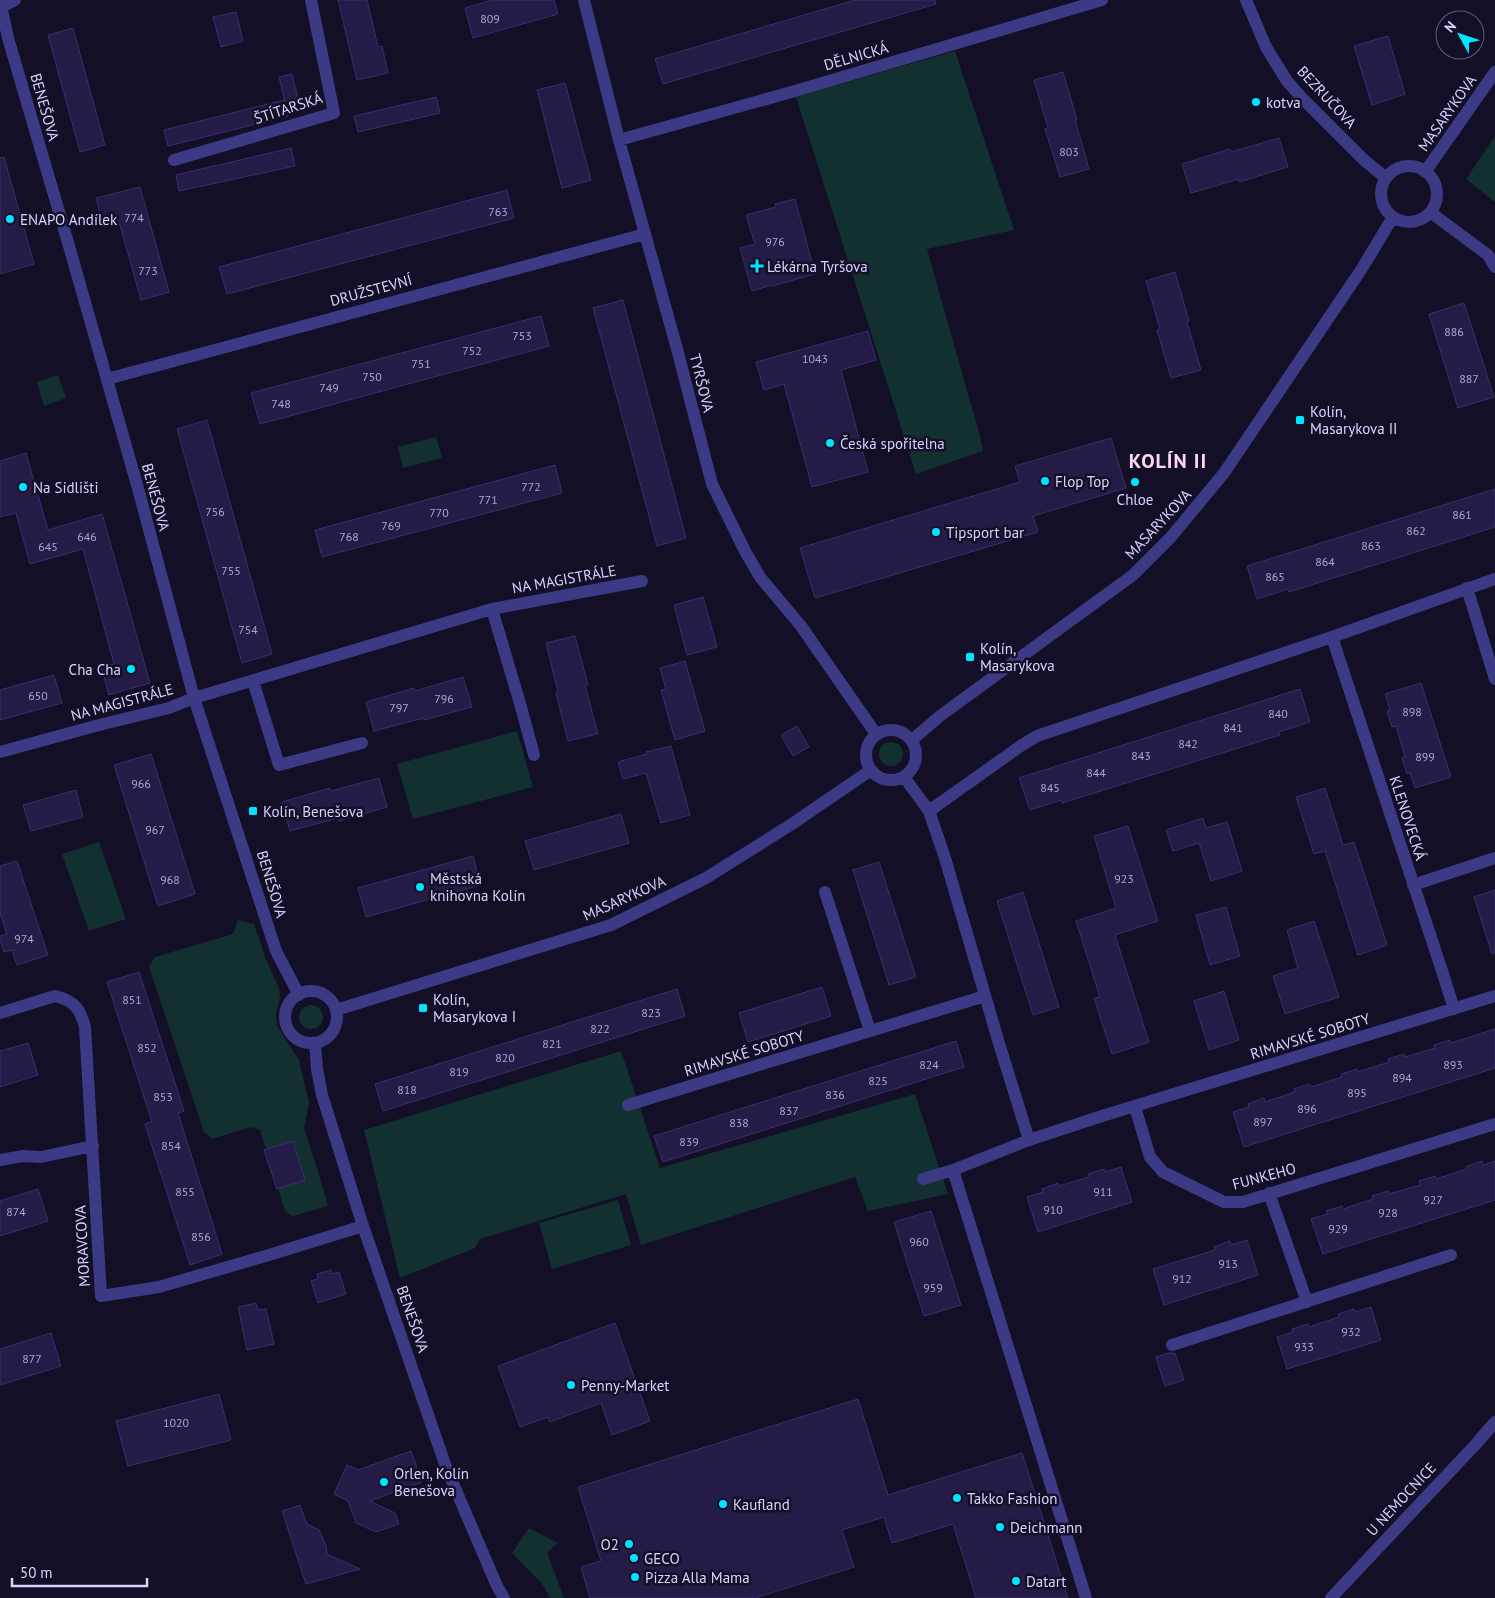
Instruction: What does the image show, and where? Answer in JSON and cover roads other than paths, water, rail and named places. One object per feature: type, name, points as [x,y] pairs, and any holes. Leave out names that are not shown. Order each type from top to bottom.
[{"type":"street","points":[[0,5],[15,0]]},
{"type":"street","name":"ŠTÍTARSKÁ","points":[[174,160],[334,112],[311,0]]},
{"type":"street","name":"TYRŠOVA","points":[[584,0],[712,484],[760,577],[801,626],[876,734]]},
{"type":"street","name":"DĚLNICKÁ","points":[[620,140],[795,91],[1102,0]]},
{"type":"street","name":"BEZRUČOVA","points":[[1246,0],[1266,47],[1287,81],[1364,160],[1386,178]]},
{"type":"street","name":"BENEŠOVA","points":[[0,5],[107,379],[194,698],[276,951],[298,995]]},
{"type":"street","name":"MASARYKOVA","points":[[1426,172],[1495,72]]},
{"type":"street","name":"MASARYKOVA","points":[[1386,178],[1392,172],[1408,166],[1418,167],[1426,172],[1431,177],[1436,191],[1434,206],[1430,212]]},
{"type":"street","points":[[1386,178],[1381,192],[1382,199],[1388,212],[1394,217],[1403,221],[1412,221],[1422,218],[1430,212],[1488,255],[1495,267]]},
{"type":"street","name":"MASARYKOVA","points":[[912,740],[940,716],[1133,575],[1171,537],[1224,473],[1361,270],[1394,217]]},
{"type":"street","name":"DRUŽSTEVNÍ","points":[[107,379],[645,234]]},
{"type":"street","points":[[929,811],[1037,736],[1495,579]]},
{"type":"street","name":"NA MAGISTRÁLE","points":[[0,752],[169,708],[194,698],[492,609],[642,582]]},
{"type":"street","points":[[1468,588],[1495,679]]},
{"type":"street","points":[[492,609],[534,755]]},
{"type":"street","name":"KLENOVECKÁ","points":[[1332,636],[1454,1009]]},
{"type":"street","points":[[253,681],[279,765],[362,742]]},
{"type":"street","points":[[884,730],[900,730],[912,740],[917,756],[915,764],[904,777],[897,780],[882,778],[871,770],[867,762],[867,747],[870,740],[876,734],[884,730]]},
{"type":"street","name":"MASARYKOVA","points":[[336,1010],[611,925],[706,878],[792,824],[871,770]]},
{"type":"street","points":[[904,777],[929,811],[945,858],[1029,1140]]},
{"type":"street","points":[[1413,885],[1495,858]]},
{"type":"street","points":[[825,892],[870,1031]]},
{"type":"street","points":[[306,992],[321,993],[328,997],[336,1010],[336,1025],[333,1031],[328,1037],[315,1043],[301,1041],[295,1037],[287,1026],[286,1018],[289,1005],[298,995],[306,992]]},
{"type":"street","name":"MORAVCOVA","points":[[0,1013],[56,996],[74,1004],[82,1014],[85,1027],[100,1296],[159,1287],[363,1226]]},
{"type":"street","name":"RIMAVSKÉ SOBOTY","points":[[628,1105],[985,996]]},
{"type":"street","name":"RIMAVSKÉ SOBOTY","points":[[1135,1107],[1495,996]]},
{"type":"street","name":"BENEŠOVA","points":[[315,1043],[322,1095],[363,1226],[446,1467],[497,1586],[504,1598]]},
{"type":"street","points":[[923,1179],[953,1170],[1029,1140],[1135,1107]]},
{"type":"street","name":"FUNKEHO","points":[[1135,1107],[1150,1157],[1155,1164],[1163,1172],[1224,1202],[1243,1202],[1495,1124]]},
{"type":"street","points":[[0,1160],[22,1156],[41,1157],[92,1146]]},
{"type":"street","points":[[953,1170],[1086,1598]]},
{"type":"street","points":[[1269,1193],[1308,1302]]},
{"type":"street","points":[[1172,1345],[1451,1255]]},
{"type":"street","name":"U NEMOCNICE","points":[[1330,1598],[1470,1451],[1495,1422]]},
{"type":"place","name":"kotva","points":[[1256,102]]},
{"type":"place","name":"ENAPO Andílek","points":[[10,219]]},
{"type":"place","name":"Lékárna Tyršova","points":[[757,266]]},
{"type":"place","name":"Kolín, Masarykova II","points":[[1300,420]]},
{"type":"place","name":"Česká spořitelna","points":[[830,443]]},
{"type":"place","name":"Flop Top","points":[[1045,481]]},
{"type":"place","name":"Chloe","points":[[1135,482]]},
{"type":"place","name":"Na Sídlišti","points":[[23,487]]},
{"type":"place","name":"Tipsport bar","points":[[936,532]]},
{"type":"place","name":"Kolín, Masarykova","points":[[970,657]]},
{"type":"place","name":"Cha Cha","points":[[131,669]]},
{"type":"place","name":"Kolín, Benešova","points":[[253,811]]},
{"type":"place","name":"Městská knihovna Kolín","points":[[420,887]]},
{"type":"place","name":"Kolín, Masarykova I","points":[[423,1008]]},
{"type":"place","name":"Penny-Market","points":[[571,1385]]},
{"type":"place","name":"Orlen, Kolín Benešova","points":[[384,1482]]},
{"type":"place","name":"Takko Fashion","points":[[957,1498]]},
{"type":"place","name":"Kaufland","points":[[723,1504]]},
{"type":"place","name":"Deichmann","points":[[1000,1527]]},
{"type":"place","name":"O2","points":[[629,1544]]},
{"type":"place","name":"GECO","points":[[634,1558]]},
{"type":"place","name":"Pizza Alla Mama","points":[[635,1577]]},
{"type":"place","name":"Datart","points":[[1016,1581]]},
{"type":"district","name":"KOLÍN II","points":[[1168,461]]}]
